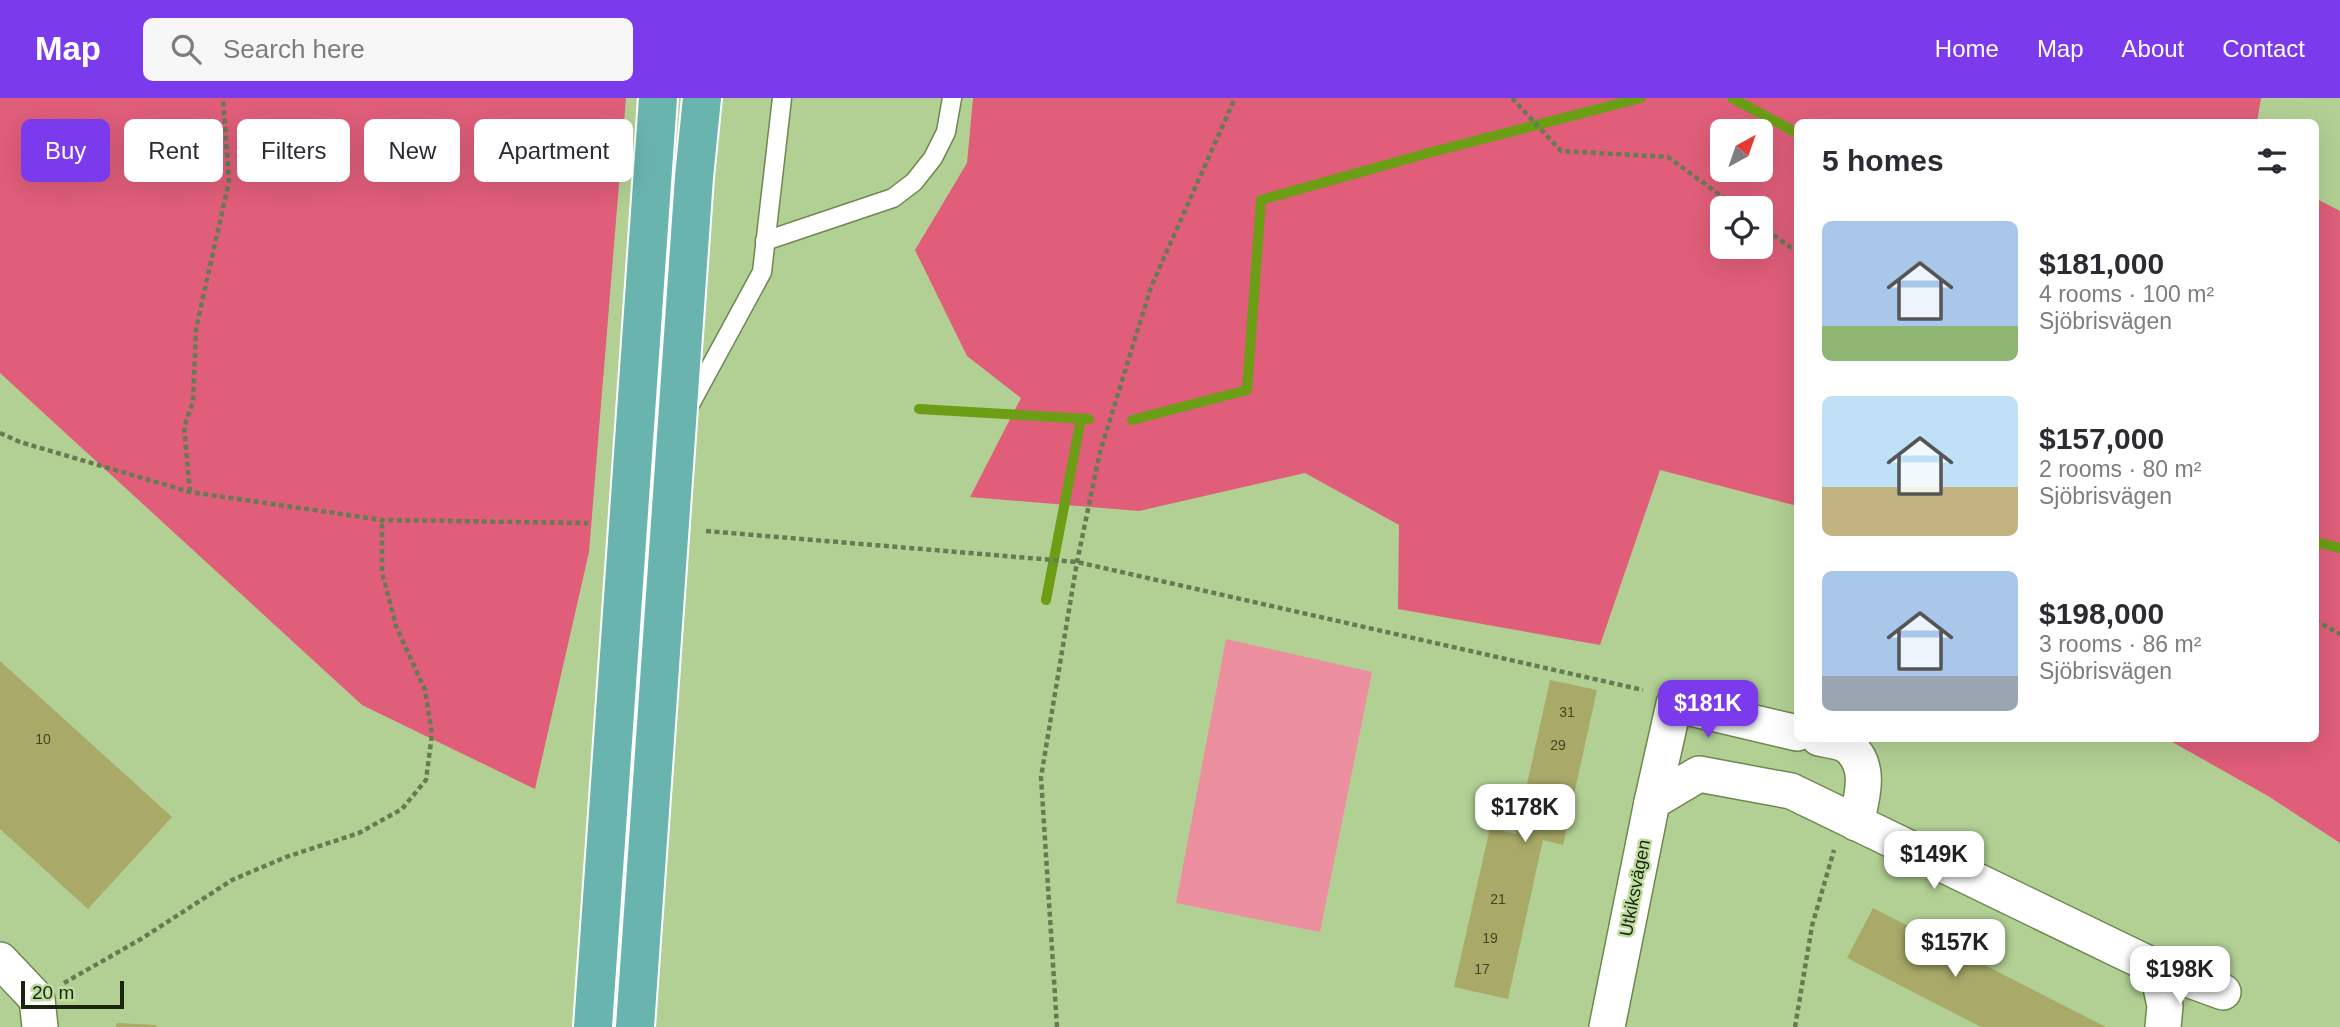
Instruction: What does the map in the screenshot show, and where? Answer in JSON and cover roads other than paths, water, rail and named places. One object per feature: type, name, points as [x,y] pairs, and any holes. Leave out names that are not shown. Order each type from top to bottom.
[{"type":"highway","points":[[593,1027],[658,98]]},
{"type":"highway","points":[[635,1027],[694,177],[702,98]]},
{"type":"street","name":"Utkiksvägen","points":[[1606,1027],[1674,704],[1794,732]]},
{"type":"street","points":[[1834,742],[1846,745],[1861,762],[1864,788],[1850,820]]},
{"type":"street","points":[[1652,802],[1699,774],[1791,792],[2157,968],[2222,992]]},
{"type":"street","points":[[0,960],[39,1013]]},
{"type":"street","points":[[2157,968],[2165,1006],[2163,1027]]},
{"type":"lane","points":[[677,429],[762,272],[782,98]]},
{"type":"lane","points":[[765,241],[893,198],[914,182],[933,158],[946,132],[952,98]]},
{"type":"waterway","points":[[1132,420],[1247,390],[1261,200],[1641,98]]},
{"type":"waterway","points":[[1732,98],[1794,131]]},
{"type":"waterway","points":[[919,409],[1089,419]]},
{"type":"waterway","points":[[1046,600],[1081,419]]},
{"type":"waterway","points":[[2319,543],[2340,548]]}]
